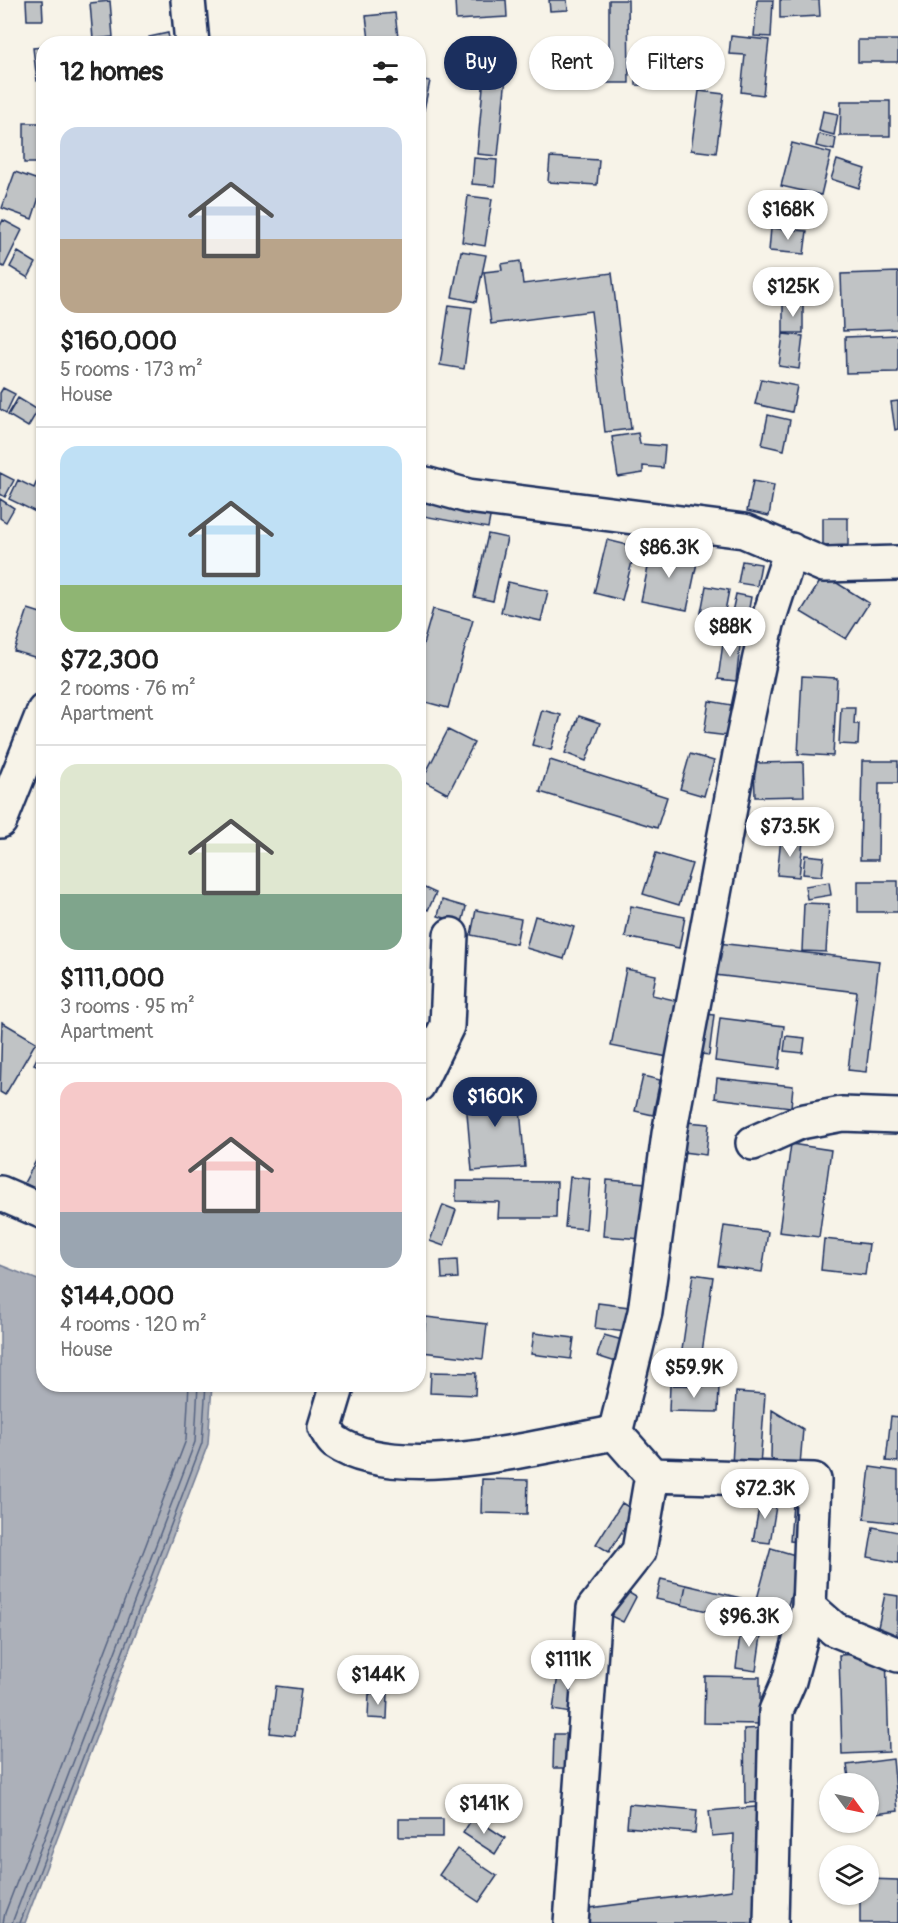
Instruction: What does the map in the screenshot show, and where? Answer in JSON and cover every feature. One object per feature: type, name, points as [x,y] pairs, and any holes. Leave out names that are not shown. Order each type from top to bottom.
[{"type":"street","points":[[188,0],[191,36]]},
{"type":"street","points":[[426,484],[468,496],[744,531],[824,565],[898,563]]},
{"type":"street","points":[[615,1433],[645,1312],[669,1134],[743,738],[766,624],[790,550]]},
{"type":"street","points":[[0,821],[36,731]]},
{"type":"street","points":[[426,1069],[447,1026],[451,935]]},
{"type":"street","points":[[753,1143],[800,1122],[842,1114],[898,1116]]},
{"type":"street","points":[[0,1193],[36,1209]]},
{"type":"street","points":[[336,1392],[325,1427],[333,1442],[362,1454],[397,1462],[467,1458],[615,1433]]},
{"type":"street","points":[[615,1433],[652,1475],[814,1480],[809,1607],[789,1681],[776,1711],[771,1923]]},
{"type":"street","points":[[571,1923],[594,1608],[639,1551],[652,1475]]},
{"type":"street","points":[[809,1607],[834,1629],[898,1655]]},
{"type":"water","points":[[0,1265],[36,1279],[36,1392],[212,1392],[208,1444],[25,1923],[0,1923]]},
{"type":"building","points":[[26,0],[42,0],[43,20],[27,20]]},
{"type":"building","points":[[455,0],[506,0],[507,17],[456,20]]},
{"type":"building","points":[[549,0],[567,0],[568,10],[550,11]]},
{"type":"building","points":[[609,0],[628,0],[626,83],[614,83],[614,36],[609,36]]},
{"type":"building","points":[[757,0],[773,0],[771,37],[754,36]]},
{"type":"building","points":[[780,0],[819,0],[820,16],[780,18]]},
{"type":"building","points":[[110,1],[113,36],[93,36],[90,3]]},
{"type":"building","points":[[395,13],[398,36],[368,36],[366,16]]},
{"type":"building","points":[[731,36],[769,40],[763,95],[741,92],[745,55],[729,54]]},
{"type":"building","points":[[858,40],[898,40],[898,62],[858,62]]},
{"type":"building","points":[[33,48],[36,48],[36,73]]},
{"type":"building","points":[[426,80],[430,81],[426,100]]},
{"type":"building","points":[[483,90],[505,90],[498,156],[477,154]]},
{"type":"building","points":[[699,91],[724,94],[716,153],[691,150]]},
{"type":"building","points":[[841,101],[890,101],[890,136],[840,136]]},
{"type":"building","points":[[823,111],[838,114],[834,135],[819,131]]},
{"type":"building","points":[[24,123],[36,123],[36,163],[24,163]]},
{"type":"building","points":[[819,134],[836,138],[834,150],[816,146]]},
{"type":"building","points":[[792,143],[831,153],[821,195],[781,186]]},
{"type":"building","points":[[550,157],[599,160],[597,185],[548,182]]},
{"type":"building","points":[[474,158],[497,160],[495,186],[472,184]]},
{"type":"building","points":[[837,160],[865,169],[859,188],[831,179]]},
{"type":"building","points":[[15,172],[36,179],[36,207],[32,219],[2,208]]},
{"type":"building","points":[[468,196],[492,199],[485,246],[462,242]]},
{"type":"building","points":[[3,220],[22,230],[4,267],[0,265],[0,226]]},
{"type":"building","points":[[771,228],[807,231],[804,254],[769,251]]},
{"type":"building","points":[[461,251],[486,255],[476,302],[452,297]]},
{"type":"building","points":[[18,252],[36,263],[28,278],[10,267]]},
{"type":"building","points":[[520,261],[523,284],[612,273],[631,429],[605,432],[591,311],[491,324],[484,272],[502,270],[501,264]]},
{"type":"building","points":[[898,272],[898,329],[843,331],[841,274]]},
{"type":"building","points":[[777,277],[804,277],[804,302],[776,301]]},
{"type":"building","points":[[783,303],[803,304],[803,333],[783,333]]},
{"type":"building","points":[[449,305],[472,308],[464,369],[440,365]]},
{"type":"building","points":[[783,334],[803,336],[799,369],[779,366]]},
{"type":"building","points":[[898,335],[898,372],[846,373],[845,337]]},
{"type":"building","points":[[761,379],[797,386],[792,412],[755,404]]},
{"type":"building","points":[[3,388],[15,394],[6,413],[0,409],[0,393]]},
{"type":"building","points":[[18,398],[36,409],[36,413],[28,427],[8,415]]},
{"type":"building","points":[[898,401],[898,429],[895,430],[891,402]]},
{"type":"building","points":[[768,415],[790,420],[784,450],[762,445]]},
{"type":"building","points":[[638,433],[640,444],[665,446],[663,468],[643,466],[643,473],[618,477],[612,437]]},
{"type":"building","points":[[0,473],[14,480],[5,497],[0,494]]},
{"type":"building","points":[[18,480],[34,488],[36,483],[36,512],[9,499]]},
{"type":"building","points":[[753,481],[774,485],[769,516],[747,511]]},
{"type":"building","points":[[426,496],[492,507],[488,528],[426,516]]},
{"type":"building","points":[[0,499],[14,508],[6,522],[0,518]]},
{"type":"building","points":[[823,518],[848,518],[848,545],[823,546]]},
{"type":"building","points":[[488,534],[507,538],[493,601],[474,597]]},
{"type":"building","points":[[607,540],[636,547],[622,600],[594,593]]},
{"type":"building","points":[[652,548],[698,558],[687,610],[641,601]]},
{"type":"building","points":[[742,561],[761,564],[757,586],[738,583]]},
{"type":"building","points":[[824,575],[869,603],[846,639],[801,612]]},
{"type":"building","points":[[508,582],[548,591],[541,621],[501,612]]},
{"type":"building","points":[[706,586],[729,590],[722,627],[699,623]]},
{"type":"building","points":[[736,594],[751,597],[746,625],[730,621]]},
{"type":"building","points":[[28,609],[36,612],[36,658],[14,651]]},
{"type":"building","points":[[433,609],[473,620],[448,708],[426,702],[426,634]]},
{"type":"building","points":[[724,636],[741,637],[736,681],[718,679]]},
{"type":"building","points":[[802,676],[837,678],[833,756],[798,754]]},
{"type":"building","points":[[709,701],[732,705],[728,736],[704,733]]},
{"type":"building","points":[[841,707],[855,707],[854,724],[859,724],[858,745],[839,744]]},
{"type":"building","points":[[542,710],[561,715],[551,750],[532,745]]},
{"type":"building","points":[[579,716],[600,723],[586,761],[565,753]]},
{"type":"building","points":[[448,730],[474,743],[448,794],[426,782],[426,772]]},
{"type":"building","points":[[690,754],[714,761],[704,796],[680,789]]},
{"type":"building","points":[[550,760],[667,797],[657,828],[540,792]]},
{"type":"building","points":[[862,761],[898,761],[898,783],[879,783],[878,860],[860,860]]},
{"type":"building","points":[[803,762],[804,796],[755,797],[754,763]]},
{"type":"building","points":[[781,838],[803,841],[799,877],[777,875]]},
{"type":"building","points":[[656,853],[692,864],[679,905],[643,894]]},
{"type":"building","points":[[805,855],[824,857],[822,876],[803,874]]},
{"type":"building","points":[[858,881],[898,881],[898,912],[858,912]]},
{"type":"building","points":[[829,882],[831,895],[807,899],[805,886]]},
{"type":"building","points":[[426,889],[436,893],[428,910],[426,909]]},
{"type":"building","points":[[442,900],[466,907],[462,923],[438,916]]},
{"type":"building","points":[[804,903],[829,904],[826,952],[802,951]]},
{"type":"building","points":[[631,906],[685,917],[679,948],[625,937]]},
{"type":"building","points":[[476,910],[521,919],[516,944],[471,935]]},
{"type":"building","points":[[535,916],[574,927],[564,959],[526,948]]},
{"type":"building","points":[[718,943],[879,961],[866,1072],[848,1070],[857,992],[715,975]]},
{"type":"building","points":[[626,969],[656,975],[652,995],[679,1001],[668,1057],[611,1046]]},
{"type":"building","points":[[698,1013],[714,1015],[709,1055],[693,1053]]},
{"type":"building","points":[[720,1018],[784,1026],[779,1069],[715,1061]]},
{"type":"building","points":[[2,1022],[36,1042],[5,1095],[0,1092]]},
{"type":"building","points":[[786,1036],[805,1038],[803,1053],[784,1051]]},
{"type":"building","points":[[643,1076],[660,1080],[653,1115],[635,1111]]},
{"type":"building","points":[[717,1078],[793,1086],[791,1107],[715,1098]]},
{"type":"building","points":[[518,1085],[525,1167],[472,1171],[465,1090]]},
{"type":"building","points":[[687,1122],[709,1124],[706,1155],[683,1152]]},
{"type":"building","points":[[791,1144],[831,1150],[819,1237],[779,1232]]},
{"type":"building","points":[[36,1161],[36,1189],[24,1183]]},
{"type":"building","points":[[570,1177],[590,1179],[586,1229],[565,1227]]},
{"type":"building","points":[[607,1180],[647,1183],[642,1239],[603,1236]]},
{"type":"building","points":[[456,1181],[557,1182],[556,1218],[498,1218],[499,1202],[456,1201]]},
{"type":"building","points":[[443,1205],[456,1210],[444,1246],[430,1241]]},
{"type":"building","points":[[724,1226],[768,1232],[762,1272],[718,1266]]},
{"type":"building","points":[[824,1239],[869,1244],[865,1275],[821,1270]]},
{"type":"building","points":[[457,1260],[458,1278],[442,1279],[441,1261]]},
{"type":"building","points":[[693,1274],[713,1277],[701,1359],[681,1357]]},
{"type":"building","points":[[598,1303],[629,1307],[625,1332],[595,1328]]},
{"type":"building","points":[[426,1317],[487,1324],[483,1359],[426,1352]]},
{"type":"building","points":[[534,1333],[574,1338],[571,1359],[531,1354]]},
{"type":"building","points":[[604,1335],[626,1341],[619,1363],[597,1356]]},
{"type":"building","points":[[431,1372],[476,1373],[475,1395],[430,1393]]},
{"type":"building","points":[[670,1385],[719,1386],[718,1412],[669,1411]]},
{"type":"building","points":[[736,1392],[765,1394],[760,1466],[732,1465]]},
{"type":"building","points":[[772,1410],[803,1429],[799,1477],[771,1458]]},
{"type":"building","points":[[891,1416],[898,1417],[898,1462],[886,1461]]},
{"type":"building","points":[[870,1467],[898,1471],[898,1523],[864,1519]]},
{"type":"building","points":[[482,1479],[528,1480],[527,1514],[481,1513]]},
{"type":"building","points":[[794,1491],[804,1492],[800,1542],[790,1541]]},
{"type":"building","points":[[761,1497],[777,1500],[770,1543],[753,1541]]},
{"type":"building","points":[[622,1503],[635,1511],[609,1552],[596,1544]]},
{"type":"building","points":[[873,1527],[898,1532],[898,1563],[868,1557]]},
{"type":"building","points":[[771,1548],[802,1557],[782,1626],[752,1617]]},
{"type":"building","points":[[661,1579],[686,1585],[682,1605],[656,1599]]},
{"type":"building","points":[[686,1585],[741,1598],[736,1618],[682,1605]]},
{"type":"building","points":[[621,1588],[636,1597],[623,1622],[607,1614]]},
{"type":"building","points":[[885,1594],[898,1596],[897,1636],[877,1632]]},
{"type":"building","points":[[741,1626],[762,1629],[756,1671],[736,1668]]},
{"type":"building","points":[[886,1653],[889,1752],[842,1754],[839,1655]]},
{"type":"building","points":[[559,1668],[583,1671],[576,1714],[553,1710]]},
{"type":"building","points":[[705,1676],[760,1677],[760,1724],[704,1723]]},
{"type":"building","points":[[276,1686],[301,1689],[295,1736],[270,1733]]},
{"type":"building","points":[[369,1694],[388,1694],[387,1719],[368,1718]]},
{"type":"building","points":[[766,1728],[766,1802],[745,1803],[744,1729]]},
{"type":"building","points":[[554,1734],[574,1734],[573,1768],[553,1768]]},
{"type":"building","points":[[893,1759],[898,1811],[879,1814],[879,1773],[848,1773],[847,1765]]},
{"type":"building","points":[[629,1804],[697,1810],[695,1833],[627,1827]]},
{"type":"building","points":[[766,1806],[759,1923],[583,1923],[582,1909],[732,1890],[734,1834],[712,1836],[709,1811]]},
{"type":"building","points":[[473,1817],[505,1838],[495,1854],[463,1833]]},
{"type":"building","points":[[399,1819],[443,1819],[443,1837],[399,1837]]},
{"type":"building","points":[[457,1849],[497,1876],[479,1902],[439,1875]]},
{"type":"building","points":[[879,1879],[898,1880],[898,1923],[860,1923],[860,1905],[879,1905]]}]
